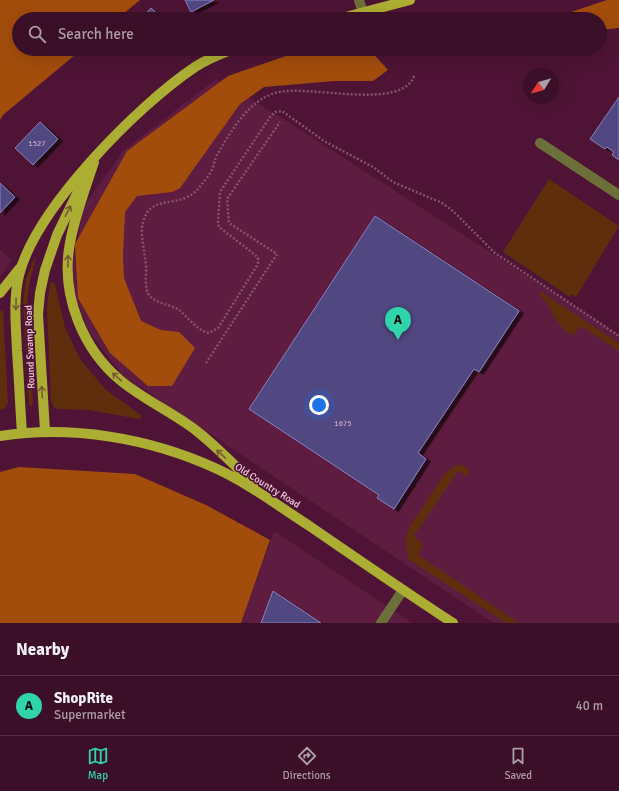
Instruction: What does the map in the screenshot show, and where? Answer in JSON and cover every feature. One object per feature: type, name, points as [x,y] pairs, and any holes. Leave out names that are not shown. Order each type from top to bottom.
[{"type":"main road","points":[[363,12],[410,0]]},
{"type":"main road","name":"Round Swamp Road","points":[[22,433],[16,293],[22,266],[36,237],[60,200],[96,156],[120,130],[177,80],[197,66],[219,56]]},
{"type":"main road","points":[[96,156],[73,229],[68,260],[71,295],[83,332],[103,363],[120,380],[198,432],[270,499]]},
{"type":"main road","name":"Round Swamp Road","points":[[44,431],[38,314],[42,282],[52,248],[62,222],[96,156]]},
{"type":"main road","points":[[0,293],[22,266]]},
{"type":"main road","points":[[0,436],[44,431]]},
{"type":"main road","name":"Old Country Road","points":[[44,431],[107,437],[155,447],[216,468],[270,499],[453,623]]},
{"type":"street","points":[[359,0],[363,12]]},
{"type":"street","points":[[540,143],[619,195]]},
{"type":"street","points":[[381,623],[403,590]]},
{"type":"path","points":[[414,76],[412,81],[406,86],[383,94],[363,95],[285,90],[258,101],[246,113],[217,154],[210,172],[198,189],[192,195],[177,202],[160,204],[154,207],[145,216],[142,234],[146,266],[145,283],[150,296],[155,300],[177,309],[203,332],[209,333],[218,328],[258,264],[258,258],[254,254],[219,227],[220,192],[270,117],[275,112],[282,111],[324,140],[373,167],[393,182],[442,203],[453,211],[495,253],[619,336]]},
{"type":"path","points":[[206,363],[277,254],[229,223],[227,199],[280,122]]},
{"type":"shaded area","points":[[0,0],[140,0],[125,12],[12,12],[12,56],[74,56],[3,115],[0,120]]},
{"type":"shaded area","points":[[607,0],[619,0],[619,28],[607,29],[607,12],[571,12]]},
{"type":"shaded area","points":[[286,56],[375,56],[388,70],[373,81],[334,81],[264,87],[240,104],[180,188],[172,192],[137,196],[125,212],[123,256],[124,278],[141,321],[161,330],[179,332],[195,348],[172,386],[148,386],[110,353],[78,298],[75,244],[127,151],[228,76]]},
{"type":"shaded area","points":[[216,79],[277,115],[619,335],[619,623],[494,623],[122,375],[90,334],[69,282],[84,206],[123,151]]},
{"type":"shaded area","points":[[549,179],[619,226],[576,297],[572,294],[570,297],[503,252]]},
{"type":"shaded area","points":[[0,250],[12,260],[0,277]]},
{"type":"shaded area","points":[[36,258],[29,284],[27,303],[33,404],[31,407],[29,404],[23,303],[26,279],[34,259]]},
{"type":"shaded area","points":[[52,282],[55,284],[65,328],[80,359],[105,389],[142,416],[139,419],[89,410],[58,409],[54,407],[51,401],[47,307],[50,284]]},
{"type":"shaded area","points":[[541,292],[619,343],[619,351],[581,326],[572,335],[566,331],[539,294]]},
{"type":"shaded area","points":[[3,310],[8,403],[3,410],[0,409],[0,312]]},
{"type":"shaded area","points":[[454,466],[465,466],[469,472],[467,476],[458,471],[414,536],[423,544],[418,555],[519,623],[506,623],[408,559],[405,539],[410,526],[443,476]]},
{"type":"shaded area","points":[[19,467],[135,474],[206,505],[270,540],[241,623],[0,623],[0,472]]},
{"type":"shaded area","points":[[274,531],[412,623],[241,623]]},
{"type":"building","points":[[185,0],[214,0],[191,12]]},
{"type":"building","points":[[151,8],[155,12],[147,12]]},
{"type":"building","points":[[619,97],[619,160],[612,155],[614,152],[607,147],[605,149],[590,139]]},
{"type":"building","points":[[40,122],[58,139],[33,165],[15,148]]},
{"type":"building","points":[[0,183],[15,197],[0,213]]},
{"type":"building","points":[[375,216],[519,311],[479,372],[474,369],[418,453],[426,459],[394,509],[377,498],[379,495],[249,409]]},
{"type":"building","points":[[273,591],[321,623],[261,623]]},
{"type":"place","name":"ShopRite","points":[[398,340]]}]
